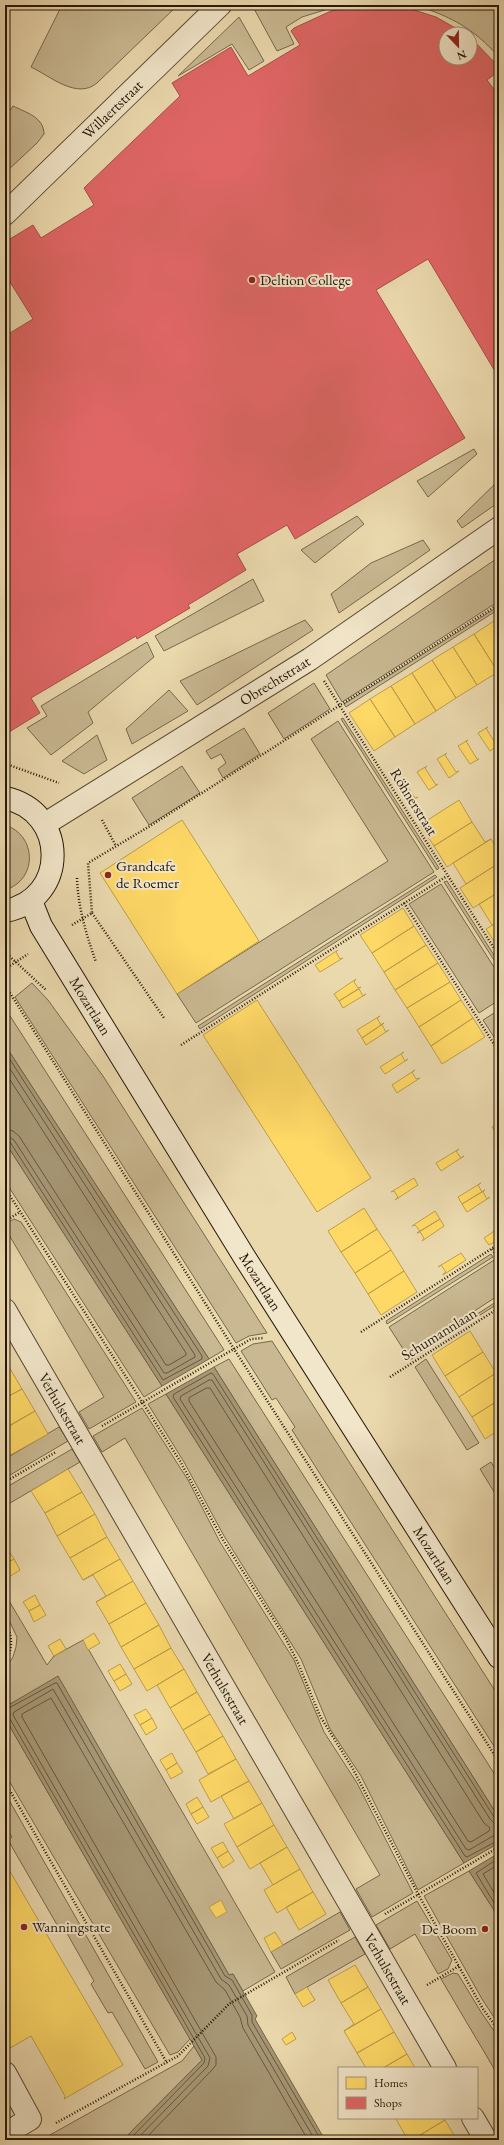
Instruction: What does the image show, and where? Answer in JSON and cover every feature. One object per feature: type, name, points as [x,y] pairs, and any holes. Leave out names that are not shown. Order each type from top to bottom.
[{"type":"street","name":"Willaertstraat","points":[[5,214],[220,5]]},
{"type":"street","name":"Obrechtstraat","points":[[45,824],[310,659],[499,528]]},
{"type":"street","points":[[5,798],[16,800],[33,810],[45,824],[52,840],[53,857],[51,868],[43,889],[31,901],[15,910],[5,911]]},
{"type":"street","name":"Mozartlaan","points":[[31,901],[41,926],[245,1258],[499,1657]]},
{"type":"street","name":"Verhulststraat","points":[[5,1310],[406,1998],[444,2067]]},
{"type":"street","points":[[5,2073],[30,2119],[5,2134]]},
{"type":"street","points":[[474,2119],[486,2140]]},
{"type":"path","points":[[164,1018],[92,913],[88,863],[150,826],[499,604]]},
{"type":"path","name":"Röhnerstraat","points":[[310,659],[499,956]]},
{"type":"path","points":[[181,1045],[448,876]]},
{"type":"path","points":[[404,903],[499,1052]]},
{"type":"path","points":[[5,969],[92,913]]},
{"type":"path","points":[[5,985],[234,1349],[499,1762]]},
{"type":"path","points":[[5,1188],[180,1461],[223,1540],[286,1639],[298,1663],[320,1716],[353,1769],[418,1894],[483,2009],[499,2031]]},
{"type":"path","points":[[5,1221],[20,1212]]},
{"type":"path","points":[[361,1332],[499,1244]]},
{"type":"path","points":[[492,1249],[499,1259]]},
{"type":"path","name":"Schumannlaan","points":[[390,1377],[499,1308]]},
{"type":"path","points":[[5,1482],[251,1339],[294,1335]]},
{"type":"path","points":[[5,1621],[11,1635],[9,1656],[5,1661]]},
{"type":"path","points":[[5,1782],[167,2063]]},
{"type":"path","points":[[455,1873],[499,1847]]},
{"type":"path","points":[[406,1998],[459,1966]]},
{"type":"path","points":[[30,2119],[50,2126],[167,2063],[178,2056],[229,2004],[254,1989]]},
{"type":"shaded area","points":[[62,5],[178,5],[97,83],[89,88],[81,89],[64,85],[31,67]]},
{"type":"shaded area","points":[[252,5],[341,5],[302,17],[286,27],[294,44],[277,51]]},
{"type":"shaded area","points":[[415,5],[492,5],[499,9],[499,57],[478,36],[478,26],[463,26],[440,14]]},
{"type":"shaded area","points":[[239,17],[264,61],[249,70],[232,44],[178,76]]},
{"type":"shaded area","points":[[13,106],[37,119],[41,123],[44,134],[37,143],[5,173],[5,115],[7,115]]},
{"type":"shaded area","points":[[474,449],[477,454],[428,497],[417,481]]},
{"type":"shaded area","points":[[499,480],[499,502],[462,528],[457,521]]},
{"type":"shaded area","points":[[357,516],[364,524],[315,563],[301,550]]},
{"type":"shaded area","points":[[423,540],[430,550],[339,613],[331,594],[371,563]]},
{"type":"shaded area","points":[[499,557],[499,601],[342,702],[326,675]]},
{"type":"shaded area","points":[[253,579],[264,601],[164,651],[155,636]]},
{"type":"shaded area","points":[[499,606],[499,609],[346,707],[344,704]]},
{"type":"shaded area","points":[[305,620],[313,630],[197,705],[180,681]]},
{"type":"shaded area","points":[[147,642],[154,657],[88,712],[93,723],[51,755],[27,728],[47,716],[41,706]]},
{"type":"shaded area","points":[[314,683],[330,709],[284,739],[268,713]]},
{"type":"shaded area","points":[[169,690],[188,711],[132,744],[126,729]]},
{"type":"shaded area","points":[[343,718],[439,868],[437,870],[341,719]]},
{"type":"shaded area","points":[[338,721],[434,872],[196,1023],[177,994],[388,861],[311,739]]},
{"type":"shaded area","points":[[244,728],[260,754],[223,778],[218,769],[226,763],[221,754],[211,759],[206,751]]},
{"type":"shaded area","points":[[97,735],[107,760],[84,774],[62,761]]},
{"type":"shaded area","points":[[182,766],[200,793],[149,825],[132,798]]},
{"type":"shaded area","points":[[5,825],[16,830],[23,838],[28,847],[29,858],[28,868],[23,877],[16,885],[5,890]]},
{"type":"shaded area","points":[[435,875],[437,877],[200,1029],[198,1026]]},
{"type":"shaded area","points":[[447,881],[499,963],[499,968],[444,882]]},
{"type":"shaded area","points":[[441,884],[499,975],[499,1000],[479,1013],[409,904]]},
{"type":"shaded area","points":[[32,983],[48,1000],[103,1076],[267,1333],[249,1336],[236,1343],[15,997]]},
{"type":"shaded area","points":[[5,1008],[224,1350],[209,1359],[5,1045]]},
{"type":"shaded area","points":[[499,1010],[499,1045],[483,1020]]},
{"type":"shaded area","points":[[5,1142],[162,1386],[144,1397],[5,1181]]},
{"type":"shaded area","points":[[14,1219],[21,1222],[136,1402],[89,1429],[79,1412],[104,1397],[5,1228],[5,1224]]},
{"type":"shaded area","points":[[491,1254],[493,1257],[387,1324],[386,1321]]},
{"type":"shaded area","points":[[494,1260],[499,1267],[499,1295],[407,1355],[389,1327]]},
{"type":"shaded area","points":[[499,1300],[499,1303],[410,1360],[409,1358]]},
{"type":"shaded area","points":[[272,1341],[499,1697],[499,1754],[292,1430],[295,1427],[276,1398],[272,1400],[241,1351],[253,1344]]},
{"type":"shaded area","points":[[229,1359],[499,1781],[499,1818],[214,1367]]},
{"type":"shaded area","points":[[426,1359],[479,1443],[467,1450],[415,1367]]},
{"type":"shaded area","points":[[166,1394],[464,1863],[418,1890],[361,1776],[330,1729],[301,1659],[224,1536],[184,1462],[148,1404]]},
{"type":"shaded area","points":[[142,1408],[188,1480],[220,1542],[294,1660],[324,1732],[357,1783],[413,1893],[372,1917],[356,1889],[380,1875],[125,1438],[102,1452],[93,1436]]},
{"type":"shaded area","points":[[59,1427],[68,1441],[5,1478],[5,1459]]},
{"type":"shaded area","points":[[72,1449],[80,1462],[5,1506],[5,1488]]},
{"type":"shaded area","points":[[491,1462],[499,1475],[499,1500],[480,1469]]},
{"type":"shaded area","points":[[5,1594],[47,1665],[54,1656],[83,1640],[275,1972],[243,1991],[233,1974],[229,1975],[58,1677],[5,1707],[5,1669],[13,1657],[17,1637],[5,1612]]},
{"type":"shaded area","points":[[5,1718],[190,2039],[178,2052],[170,2055],[5,1774]]},
{"type":"shaded area","points":[[5,1793],[158,2062],[145,2069],[112,2012],[108,2013],[91,1984],[94,1981],[64,1928],[60,1930],[8,1840],[12,1837],[5,1826]]},
{"type":"shaded area","points":[[469,1871],[499,1918],[499,2025],[482,1999],[424,1896]]},
{"type":"shaded area","points":[[417,1901],[452,1960],[448,1969],[438,1974],[415,1934],[390,1949],[376,1925]]},
{"type":"shaded area","points":[[340,1912],[350,1930],[281,1969],[271,1952]]},
{"type":"shaded area","points":[[355,1937],[365,1954],[295,1994],[286,1977]]},
{"type":"shaded area","points":[[453,1973],[458,1974],[499,2038],[499,2077],[441,1979]]},
{"type":"shaded area","points":[[194,2046],[202,2060],[123,2140],[41,2140],[182,2061]]},
{"type":"water","points":[[5,1045],[209,1359],[162,1386],[5,1142]]},
{"type":"water","points":[[214,1367],[499,1818],[499,1843],[464,1863],[166,1394]]},
{"type":"water","points":[[58,1676],[229,1975],[233,1974],[257,2016],[255,2019],[325,2140],[123,2140],[202,2060],[5,1718],[5,1707]]},
{"type":"water","points":[[499,1853],[499,1918],[469,1871]]},
{"type":"building: Homes","points":[[494,621],[499,628],[498,672],[474,634]]},
{"type":"building: Homes","points":[[474,634],[498,672],[477,685],[453,647]]},
{"type":"building: Homes","points":[[453,647],[477,685],[456,698],[432,660]]},
{"type":"building: Homes","points":[[432,660],[456,698],[436,711],[412,673]]},
{"type":"building: Homes","points":[[412,673],[436,711],[415,724],[391,686]]},
{"type":"building: Homes","points":[[391,686],[415,724],[395,737],[370,699]]},
{"type":"building: Homes","points":[[370,699],[395,737],[374,751],[349,713]]},
{"type":"building: Homes","points":[[486,728],[497,746],[499,745],[490,751],[478,733]]},
{"type":"building: Homes","points":[[466,741],[477,759],[479,759],[470,764],[458,746]]},
{"type":"building: Homes","points":[[447,753],[445,755],[456,772],[459,771],[449,778],[437,759]]},
{"type":"building: Homes","points":[[427,766],[425,768],[436,785],[438,784],[429,790],[417,772]]},
{"type":"building: Homes","points":[[406,779],[404,781],[415,798],[418,797],[408,803],[396,785]]},
{"type":"building: Homes","points":[[459,800],[472,822],[434,846],[420,825]]},
{"type":"building: Homes","points":[[182,820],[259,941],[177,994],[100,873]]},
{"type":"building: Homes","points":[[472,822],[485,842],[491,839],[447,867],[434,846]]},
{"type":"building: Homes","points":[[491,839],[499,852],[499,863],[466,884],[453,863]]},
{"type":"building: Homes","points":[[499,863],[499,892],[473,908],[460,888]]},
{"type":"building: Homes","points":[[499,892],[499,921],[492,925],[479,904]]},
{"type":"building: Homes","points":[[403,908],[414,926],[372,953],[360,935]]},
{"type":"building: Homes","points":[[499,921],[499,949],[486,929]]},
{"type":"building: Homes","points":[[414,926],[426,945],[384,972],[372,953]]},
{"type":"building: Homes","points":[[426,945],[438,963],[395,990],[384,972]]},
{"type":"building: Homes","points":[[338,950],[336,952],[340,959],[343,958],[320,972],[315,965]]},
{"type":"building: Homes","points":[[438,963],[450,982],[407,1008],[395,990]]},
{"type":"building: Homes","points":[[356,979],[354,982],[358,988],[361,987],[339,1001],[334,994]]},
{"type":"building: Homes","points":[[450,982],[461,1000],[419,1027],[407,1008]]},
{"type":"building: Homes","points":[[359,989],[363,996],[343,1008],[339,1001]]},
{"type":"building: Homes","points":[[257,1000],[371,1178],[317,1212],[203,1035]]},
{"type":"building: Homes","points":[[461,1000],[473,1018],[431,1046],[419,1027]]},
{"type":"building: Homes","points":[[380,1016],[377,1018],[381,1025],[384,1023],[362,1038],[357,1030]]},
{"type":"building: Homes","points":[[473,1018],[485,1037],[442,1064],[431,1046]]},
{"type":"building: Homes","points":[[384,1023],[382,1025],[386,1032],[366,1045],[362,1038]]},
{"type":"building: Homes","points":[[404,1052],[401,1054],[405,1061],[385,1074],[380,1067]]},
{"type":"building: Homes","points":[[415,1070],[412,1072],[416,1079],[420,1078],[397,1093],[392,1085]]},
{"type":"building: Homes","points":[[499,1122],[499,1139],[492,1127]]},
{"type":"building: Homes","points":[[459,1149],[456,1151],[461,1158],[441,1171],[436,1163]]},
{"type":"building: Homes","points":[[414,1178],[418,1185],[395,1200],[398,1197],[394,1191],[391,1192]]},
{"type":"building: Homes","points":[[481,1183],[478,1185],[482,1192],[462,1204],[458,1197]]},
{"type":"building: Homes","points":[[485,1190],[483,1192],[487,1199],[467,1212],[462,1204]]},
{"type":"building: Homes","points":[[364,1208],[377,1229],[341,1252],[328,1231]]},
{"type":"building: Homes","points":[[435,1211],[440,1219],[417,1233],[420,1231],[415,1225],[412,1226]]},
{"type":"building: Homes","points":[[440,1219],[444,1226],[422,1241],[424,1238],[420,1232],[417,1233]]},
{"type":"building: Homes","points":[[499,1228],[499,1239],[489,1245],[484,1238]]},
{"type":"building: Homes","points":[[377,1229],[391,1250],[355,1273],[341,1252]]},
{"type":"building: Homes","points":[[391,1250],[404,1271],[368,1294],[355,1273]]},
{"type":"building: Homes","points":[[461,1253],[466,1260],[443,1275],[446,1272],[441,1265]]},
{"type":"building: Homes","points":[[404,1271],[417,1292],[381,1315],[368,1294]]},
{"type":"building: Homes","points":[[470,1331],[483,1352],[445,1376],[432,1355]]},
{"type":"building: Homes","points":[[483,1352],[496,1373],[459,1397],[445,1376]]},
{"type":"building: Homes","points":[[9,1367],[22,1389],[5,1398],[5,1369]]},
{"type":"building: Homes","points":[[496,1373],[499,1377],[499,1400],[472,1417],[459,1397]]},
{"type":"building: Homes","points":[[22,1389],[35,1411],[8,1427],[5,1422],[5,1398]]},
{"type":"building: Homes","points":[[499,1400],[499,1430],[485,1439],[472,1417]]},
{"type":"building: Homes","points":[[35,1411],[48,1434],[5,1458],[5,1428]]},
{"type":"building: Homes","points":[[68,1469],[82,1492],[45,1513],[31,1491]]},
{"type":"building: Homes","points":[[82,1492],[95,1514],[57,1536],[45,1513]]},
{"type":"building: Homes","points":[[95,1514],[107,1537],[70,1558],[57,1536]]},
{"type":"building: Homes","points":[[107,1537],[120,1559],[83,1580],[70,1558]]},
{"type":"building: Homes","points":[[7,1548],[14,1559],[5,1564],[5,1549]]},
{"type":"building: Homes","points":[[14,1559],[20,1570],[9,1577],[5,1571],[5,1564]]},
{"type":"building: Homes","points":[[120,1559],[133,1581],[96,1602],[106,1596],[93,1575],[83,1580]]},
{"type":"building: Homes","points":[[133,1581],[146,1603],[109,1624],[96,1602]]},
{"type":"building: Homes","points":[[35,1595],[40,1605],[29,1611],[23,1602]]},
{"type":"building: Homes","points":[[146,1603],[159,1625],[121,1647],[109,1624]]},
{"type":"building: Homes","points":[[40,1605],[46,1615],[34,1622],[29,1611]]},
{"type":"building: Homes","points":[[159,1625],[171,1648],[134,1669],[121,1647]]},
{"type":"building: Homes","points":[[94,1633],[100,1643],[88,1650],[83,1640]]},
{"type":"building: Homes","points":[[60,1639],[66,1649],[54,1656],[48,1646]]},
{"type":"building: Homes","points":[[171,1648],[184,1669],[147,1691],[134,1669]]},
{"type":"building: Homes","points":[[120,1664],[126,1674],[114,1681],[108,1671]]},
{"type":"building: Homes","points":[[184,1669],[197,1692],[170,1708],[157,1685]]},
{"type":"building: Homes","points":[[126,1674],[132,1684],[120,1691],[114,1681]]},
{"type":"building: Homes","points":[[197,1692],[210,1714],[183,1730],[170,1708]]},
{"type":"building: Homes","points":[[146,1709],[152,1718],[140,1725],[134,1715]]},
{"type":"building: Homes","points":[[210,1714],[223,1736],[196,1752],[183,1730]]},
{"type":"building: Homes","points":[[152,1718],[157,1728],[146,1735],[140,1725]]},
{"type":"building: Homes","points":[[223,1736],[236,1759],[208,1774],[196,1752]]},
{"type":"building: Homes","points":[[172,1753],[177,1763],[166,1770],[160,1760]]},
{"type":"building: Homes","points":[[236,1759],[249,1781],[211,1802],[199,1780]]},
{"type":"building: Homes","points":[[177,1763],[183,1772],[171,1779],[166,1770]]},
{"type":"building: Homes","points":[[249,1781],[262,1803],[234,1819],[221,1796]]},
{"type":"building: Homes","points":[[197,1797],[203,1807],[191,1814],[186,1804]]},
{"type":"building: Homes","points":[[262,1803],[274,1825],[237,1847],[224,1824]]},
{"type":"building: Homes","points":[[203,1807],[209,1817],[197,1824],[191,1814]]},
{"type":"building: Homes","points":[[274,1825],[287,1847],[250,1869],[237,1847]]},
{"type":"building: Homes","points":[[223,1842],[228,1851],[217,1858],[211,1848]]},
{"type":"building: Homes","points":[[287,1847],[300,1869],[273,1885],[260,1863]]},
{"type":"building: Homes","points":[[228,1851],[234,1861],[223,1868],[217,1858]]},
{"type":"building: Homes","name":"Wanningstate","points":[[5,1863],[123,2065],[64,2099],[65,2096],[31,2036],[5,2051]]},
{"type":"building: Homes","points":[[300,1869],[313,1892],[277,1913],[264,1890]]},
{"type":"building: Homes","points":[[313,1892],[326,1914],[299,1930],[286,1907]]},
{"type":"building: Homes","points":[[221,1900],[227,1912],[216,1918],[209,1907]]},
{"type":"building: Homes","points":[[275,1932],[283,1945],[271,1952],[264,1938]]},
{"type":"building: Homes","points":[[355,1965],[368,1987],[341,2003],[328,1980]]},
{"type":"building: Homes","points":[[307,1987],[315,2000],[303,2007],[295,1994]]},
{"type":"building: Homes","points":[[368,1987],[381,2009],[344,2031],[354,2024],[341,2003]]},
{"type":"building: Homes","points":[[381,2009],[394,2032],[357,2053],[344,2031]]},
{"type":"building: Homes","points":[[292,2032],[296,2039],[286,2045],[282,2039]]},
{"type":"building: Homes","points":[[394,2032],[407,2054],[385,2067],[365,2067],[357,2053]]},
{"type":"building: Homes","points":[[407,2054],[414,2067],[385,2067]]},
{"type":"building: Homes","points":[[396,2119],[444,2119],[412,2140],[408,2140]]},
{"type":"building: Homes","points":[[445,2120],[457,2140],[412,2140]]},
{"type":"building: Shops","name":"Deltion College","points":[[364,5],[408,8],[436,17],[452,26],[438,26],[438,66],[478,66],[478,45],[499,67],[499,71],[487,80],[496,92],[499,90],[499,378],[428,259],[376,290],[465,438],[295,539],[287,525],[237,554],[246,570],[188,605],[190,608],[137,639],[136,636],[31,698],[40,713],[9,732],[5,725],[5,336],[33,319],[5,274],[5,242],[33,225],[41,238],[94,205],[84,188],[180,96],[172,83],[231,47],[248,76],[300,45],[291,31],[294,28],[331,11]]},
{"type":"place","name":"Deltion College","points":[[252,280]]},
{"type":"place","name":"Grandcafe de Roemer","points":[[108,875]]},
{"type":"place","name":"Wanningstate","points":[[24,1927]]},
{"type":"place","name":"De Boom","points":[[485,1929]]}]
